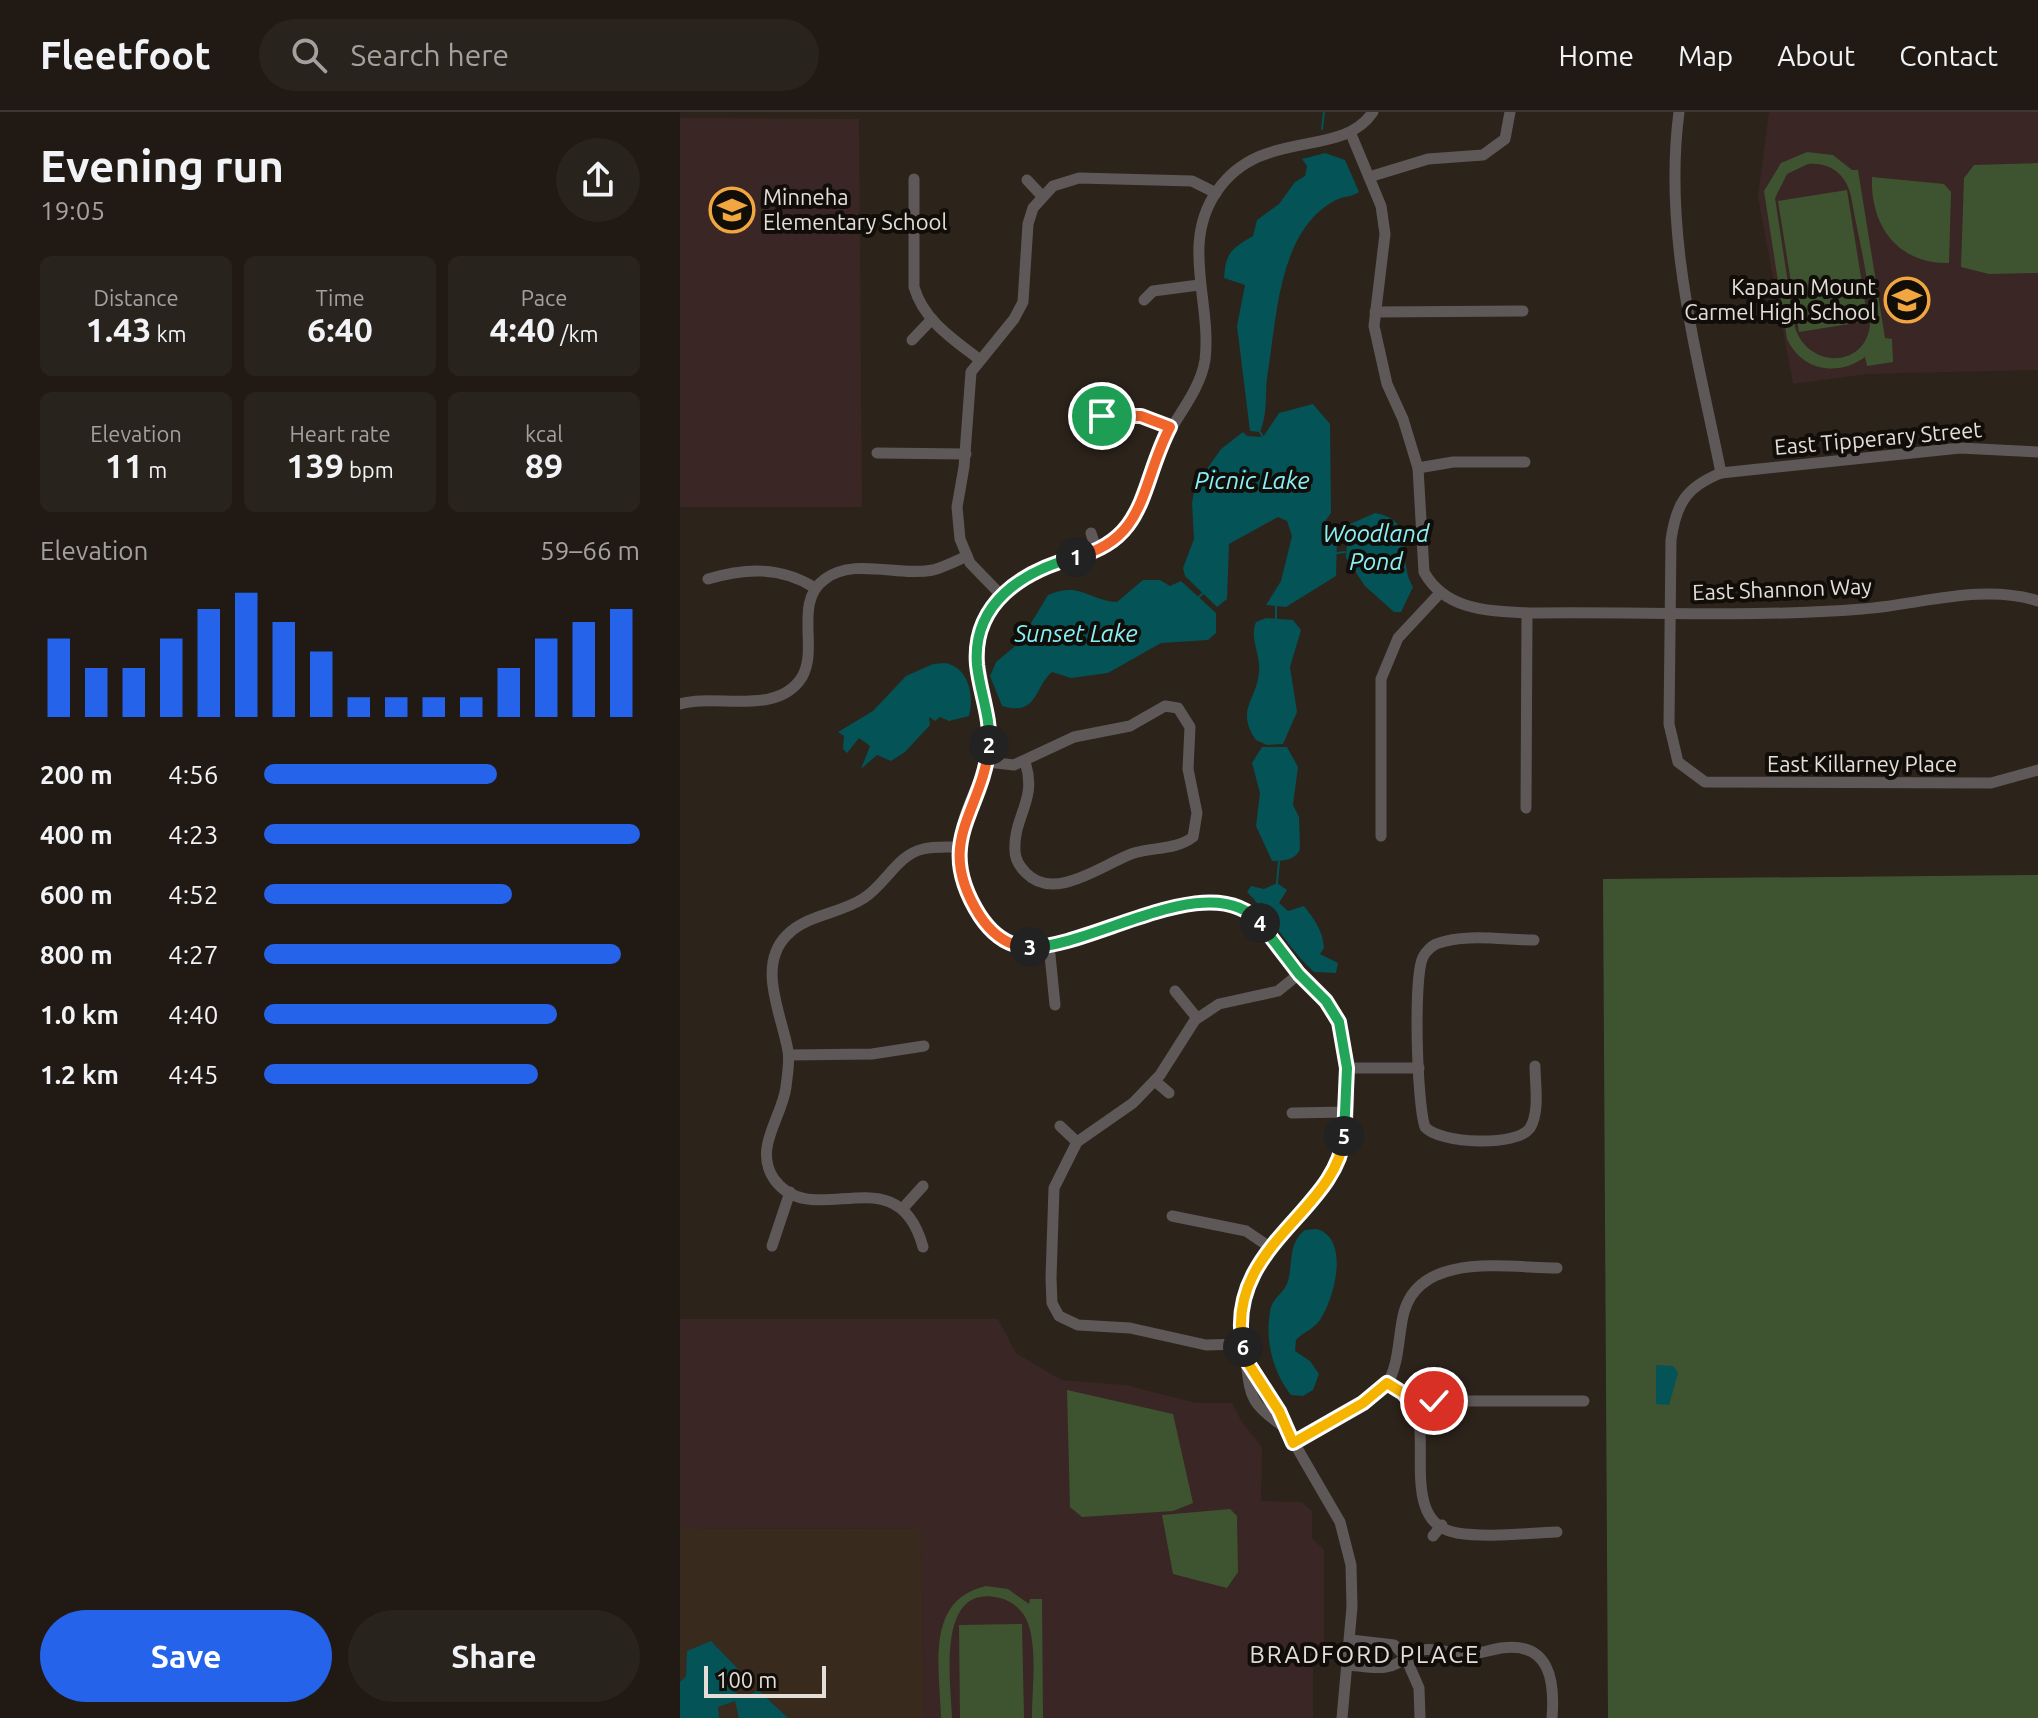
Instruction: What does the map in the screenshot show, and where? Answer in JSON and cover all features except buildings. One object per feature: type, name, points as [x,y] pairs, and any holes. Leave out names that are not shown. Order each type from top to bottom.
[{"type":"street","points":[[1342,1718],[1351,1640],[1351,1565],[1340,1522],[1283,1426],[1279,1411],[1246,1360],[1242,1344],[1243,1298],[1256,1268],[1329,1174],[1343,1148],[1347,1068],[1339,1022],[1326,1001],[1299,974],[1256,919],[1244,910],[1221,904],[1195,903],[1164,909],[1094,934],[1049,945],[1018,947],[999,938],[986,924],[966,887],[960,847],[965,818],[987,762],[987,710],[977,667],[983,626],[1001,595],[1030,572],[1097,552],[1120,539],[1133,521],[1154,459],[1194,390],[1205,362],[1197,246],[1204,214],[1216,193],[1238,170],[1264,152],[1351,134],[1373,112]]},
{"type":"street","points":[[1369,177],[1428,159],[1483,155],[1505,139],[1510,112]]},
{"type":"street","points":[[1670,612],[1674,516],[1683,496],[1698,482],[1721,473],[1677,256],[1673,192],[1679,112]]},
{"type":"street","points":[[1351,134],[1381,206],[1385,234],[1375,312],[1377,353],[1418,468],[1420,557],[1424,572],[1440,593],[1398,638],[1381,679],[1381,836]]},
{"type":"street","points":[[1001,595],[985,582],[967,556],[960,539],[957,507],[966,454],[967,402],[971,372],[1014,319],[1023,302],[1028,224],[1042,196],[1053,186],[1079,178],[1192,181],[1216,193]]},
{"type":"street","points":[[914,179],[914,287],[919,302],[932,319],[980,360]]},
{"type":"street","points":[[1027,180],[1042,196]]},
{"type":"street","points":[[1144,300],[1153,291],[1199,285]]},
{"type":"street","points":[[1375,312],[1523,311]]},
{"type":"street","points":[[912,340],[932,319]]},
{"type":"street","points":[[1090,410],[1102,416],[1141,416],[1170,427]]},
{"type":"street","name":"East Tipperary Street","points":[[1721,473],[1960,448],[2038,452]]},
{"type":"street","points":[[877,453],[966,454]]},
{"type":"street","points":[[1418,468],[1453,462],[1525,462]]},
{"type":"street","points":[[1091,533],[1097,552]]},
{"type":"street","points":[[680,704],[757,701],[778,696],[796,683],[806,664],[809,605],[815,588],[840,570],[932,570],[967,556]]},
{"type":"street","points":[[708,579],[739,570],[780,572],[815,588]]},
{"type":"street","name":"East Shannon Way","points":[[1440,593],[1465,606],[1486,611],[1527,613],[1850,610],[1979,595],[2038,601]]},
{"type":"street","name":"East Killarney Place","points":[[1670,612],[1669,724],[1672,748],[1687,771],[1705,782],[1991,783],[2038,770]]},
{"type":"street","points":[[1526,808],[1527,613]]},
{"type":"street","points":[[987,762],[1014,765],[1025,762],[1074,737],[1130,726],[1165,706],[1178,708],[1190,727],[1188,769],[1197,813],[1193,837],[1184,844],[1135,853],[1071,881],[1047,885],[1030,877],[1020,866],[1015,852],[1032,781],[1025,762]]},
{"type":"street","points":[[923,1247],[917,1225],[904,1207],[887,1199],[811,1198],[790,1192],[773,1178],[767,1164],[767,1143],[785,1091],[789,1055],[772,986],[775,957],[786,935],[808,920],[864,898],[904,857],[924,848],[960,847]]},
{"type":"street","points":[[1534,940],[1457,940],[1434,945],[1423,956],[1419,976],[1421,1114],[1431,1134],[1446,1139],[1519,1137],[1530,1127],[1535,1110],[1535,1066]]},
{"type":"street","points":[[1049,945],[1055,1005]]},
{"type":"street","points":[[1242,1344],[1206,1345],[1130,1328],[1078,1325],[1059,1316],[1052,1303],[1051,1222],[1054,1188],[1077,1142],[1133,1103],[1155,1081],[1197,1018],[1219,1004],[1278,991],[1299,974]]},
{"type":"street","points":[[1175,991],[1197,1018]]},
{"type":"street","points":[[789,1055],[872,1054],[924,1046]]},
{"type":"street","points":[[1347,1068],[1419,1068]]},
{"type":"street","points":[[1155,1081],[1169,1093]]},
{"type":"street","points":[[1292,1113],[1347,1112]]},
{"type":"street","points":[[1060,1126],[1077,1142]]},
{"type":"street","points":[[904,1207],[923,1186]]},
{"type":"street","points":[[772,1246],[790,1192]]},
{"type":"street","points":[[1172,1216],[1246,1231],[1271,1248]]},
{"type":"street","points":[[1293,1443],[1363,1403],[1387,1383],[1414,1280],[1456,1269],[1557,1268]]},
{"type":"street","points":[[1387,1383],[1403,1393],[1416,1408],[1420,1494],[1429,1513],[1442,1525],[1458,1533],[1557,1532]]},
{"type":"street","points":[[1416,1408],[1434,1401],[1584,1401]]},
{"type":"street","points":[[1433,1536],[1442,1525]]},
{"type":"street","points":[[1351,1640],[1394,1645],[1405,1656],[1417,1677],[1420,1718]]},
{"type":"street","points":[[1348,1665],[1388,1668],[1423,1648],[1466,1654],[1504,1648],[1525,1649],[1536,1654],[1549,1669],[1552,1718]]},
{"type":"shaded area","name":"Kapaun Mount Carmel High School","points":[[1769,112],[2038,112],[2038,370],[1867,374],[1793,384],[1758,197]]},
{"type":"shaded area","points":[[680,118],[859,119],[862,507],[680,507]]},
{"type":"shaded area","points":[[680,1319],[998,1319],[1016,1353],[1061,1380],[1126,1385],[1196,1403],[1232,1403],[1242,1422],[1262,1447],[1261,1501],[1302,1502],[1312,1511],[1312,1538],[1324,1550],[1324,1652],[1313,1663],[1313,1718],[924,1718],[921,1529],[680,1528]]},
{"type":"shaded area","points":[[680,1528],[921,1529],[924,1718],[680,1718]]},
{"type":"green space","points":[[1807,152],[1833,155],[1852,170],[1858,170],[1885,338],[1892,339],[1893,362],[1867,366],[1865,357],[1844,367],[1822,368],[1802,358],[1787,339],[1764,191],[1781,163]],"holes":[[[1808,164],[1836,171],[1849,188],[1871,313],[1866,340],[1857,350],[1834,358],[1821,356],[1809,349],[1794,323],[1775,198],[1787,174]]]},
{"type":"green space","points":[[2038,163],[2038,273],[1989,274],[1961,267],[1964,178],[1974,165]]},
{"type":"green space","points":[[1872,177],[1944,184],[1951,192],[1949,263],[1915,257],[1890,238],[1876,211]]},
{"type":"green space","points":[[1847,190],[1868,321],[1799,332],[1778,201]]},
{"type":"green space","points":[[2038,875],[2038,1718],[1608,1718],[1603,879]]},
{"type":"green space","points":[[1067,1390],[1173,1414],[1193,1503],[1173,1511],[1082,1517],[1070,1507]]},
{"type":"green space","points":[[1230,1509],[1237,1516],[1238,1572],[1227,1588],[1173,1574],[1162,1515]]},
{"type":"green space","points":[[986,1586],[1008,1589],[1029,1604],[1030,1599],[1042,1599],[1043,1718],[1032,1718],[1033,1660],[1027,1621],[1018,1608],[1009,1602],[1000,1598],[979,1597],[965,1605],[956,1620],[950,1660],[952,1718],[941,1718],[938,1658],[944,1621],[953,1606],[966,1594]]},
{"type":"green space","points":[[1022,1624],[1024,1718],[960,1718],[959,1625]]},
{"type":"water","points":[[1325,153],[1345,160],[1359,192],[1336,200],[1317,214],[1302,232],[1291,253],[1278,302],[1263,424],[1260,432],[1250,431],[1237,326],[1245,285],[1224,278],[1226,262],[1235,248],[1253,236],[1257,220],[1279,204],[1295,182],[1305,176],[1307,166],[1302,159]]},
{"type":"water","name":"Picnic Lake","points":[[1313,404],[1330,424],[1331,513],[1323,524],[1331,525],[1337,542],[1336,576],[1286,607],[1266,605],[1281,581],[1292,536],[1287,521],[1278,517],[1229,544],[1227,599],[1217,607],[1185,576],[1183,568],[1194,539],[1192,503],[1195,486],[1221,449],[1243,432],[1247,436],[1263,437],[1279,413]]},
{"type":"water","name":"Woodland Pond","points":[[1375,513],[1389,517],[1402,531],[1408,575],[1413,587],[1401,612],[1394,612],[1365,586],[1346,558],[1348,525]]},
{"type":"water","name":"Sunset Lake","points":[[1143,580],[1160,580],[1170,586],[1181,581],[1216,613],[1216,633],[1208,640],[1161,643],[1108,673],[1071,678],[1052,672],[1029,704],[1014,708],[1002,706],[990,676],[996,662],[1019,643],[1048,595],[1068,590],[1117,602]]},
{"type":"water","points":[[1266,618],[1293,620],[1301,630],[1290,667],[1297,712],[1283,744],[1267,745],[1256,740],[1247,721],[1259,672],[1254,628],[1256,622]]},
{"type":"water","points":[[945,663],[965,677],[971,700],[969,716],[949,721],[940,717],[935,721],[929,717],[930,725],[905,752],[891,761],[877,755],[861,769],[870,746],[859,738],[847,753],[843,749],[844,736],[838,732],[873,711],[906,676],[933,664]]},
{"type":"water","points":[[1262,747],[1287,747],[1298,767],[1293,805],[1299,817],[1300,849],[1295,856],[1285,860],[1272,861],[1256,826],[1260,793],[1252,763]]},
{"type":"water","points":[[1277,883],[1287,890],[1279,903],[1288,911],[1304,906],[1315,921],[1324,948],[1320,954],[1338,963],[1336,973],[1314,972],[1247,892],[1251,886],[1264,889]]},
{"type":"water","points":[[1317,1229],[1334,1244],[1334,1284],[1320,1320],[1296,1340],[1295,1351],[1310,1361],[1319,1374],[1313,1390],[1303,1396],[1291,1395],[1274,1365],[1269,1342],[1269,1318],[1272,1303],[1288,1281],[1296,1241],[1305,1230]]},
{"type":"water","points":[[1656,1365],[1673,1366],[1678,1373],[1669,1405],[1656,1404]]},
{"type":"water","points":[[711,1641],[739,1670],[731,1680],[730,1689],[744,1698],[758,1690],[788,1718],[739,1718],[735,1701],[718,1707],[719,1718],[680,1718],[680,1682],[686,1676],[687,1651]]},
{"type":"waterway","points":[[1322,129],[1324,112]]},
{"type":"waterway","points":[[1260,432],[1263,437]]},
{"type":"waterway","points":[[1337,553],[1345,552]]},
{"type":"waterway","points":[[1199,597],[1203,593]]},
{"type":"waterway","points":[[1276,606],[1276,619]]},
{"type":"waterway","points":[[1277,883],[1279,861]]},
{"type":"place","name":"Minneha Elementary School","points":[[732,210]]},
{"type":"place","name":"Kapaun Mount Carmel High School","points":[[1907,300]]},
{"type":"district","name":"BRADFORD PLACE","points":[[1365,1655]]},
{"type":"route","points":[[1102,416],[1141,416],[1170,427],[1154,459],[1133,521],[1120,539],[1097,552],[1030,572],[1006,588],[983,626],[977,667],[990,735],[987,762],[965,818],[960,844],[966,887],[986,924],[999,938],[1018,947],[1062,943],[1164,909],[1195,903],[1221,904],[1244,910],[1256,919],[1299,974],[1326,1001],[1339,1022],[1347,1068],[1347,1112],[1343,1148],[1329,1174],[1256,1268],[1243,1298],[1241,1338],[1246,1360],[1279,1411],[1293,1443],[1363,1403],[1387,1383],[1403,1393],[1416,1408],[1434,1401]]}]
